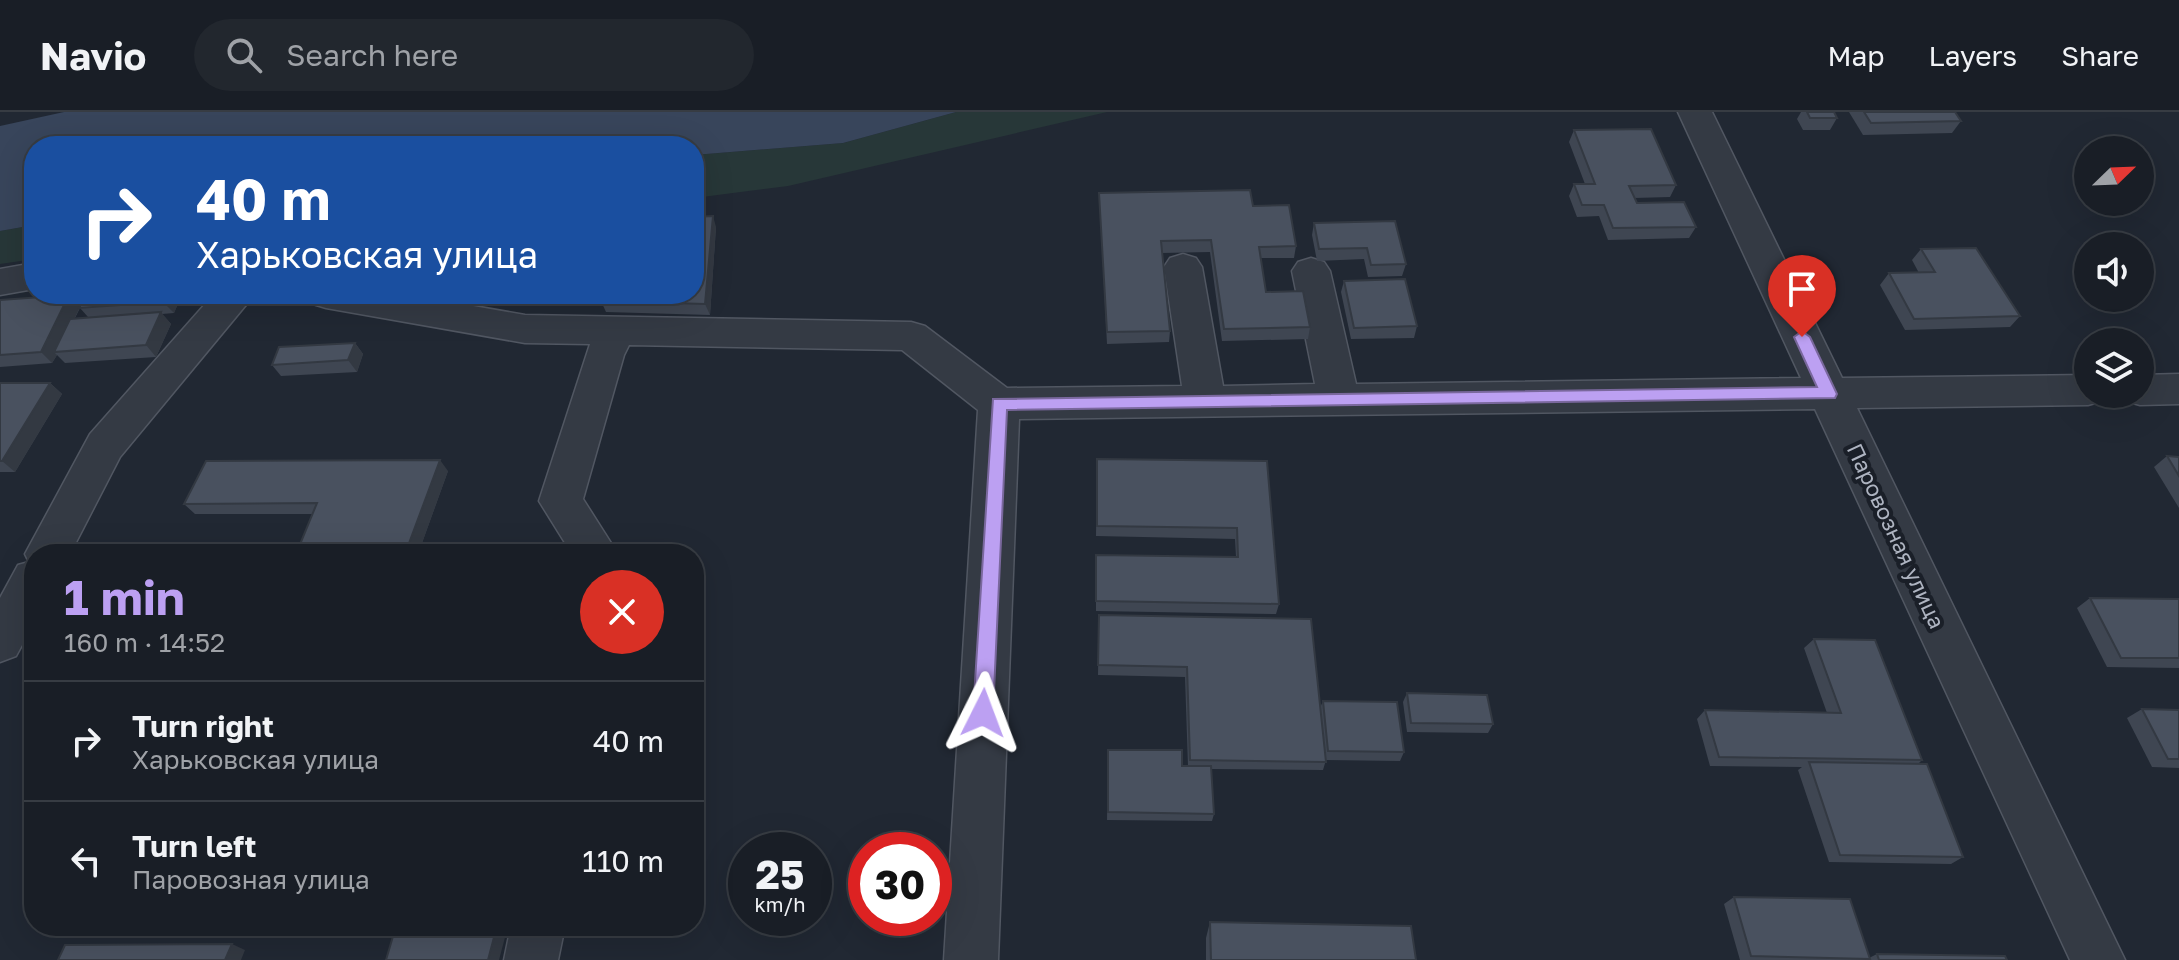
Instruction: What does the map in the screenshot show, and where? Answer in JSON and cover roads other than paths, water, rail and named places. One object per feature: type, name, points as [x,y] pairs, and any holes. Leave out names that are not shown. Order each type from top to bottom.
[{"type":"street","name":"Паровозная улица","points":[[1695,112],[2098,960]]},
{"type":"street","points":[[1183,267],[1205,401]]},
{"type":"street","points":[[1311,271],[1339,400]]},
{"type":"street","points":[[0,282],[24,278]]},
{"type":"street","points":[[52,544],[105,446],[227,304]]},
{"type":"street","points":[[383,304],[525,329],[911,336],[999,404],[2074,390]]},
{"type":"street","points":[[589,544],[561,501],[604,355],[618,331]]},
{"type":"street","points":[[2154,390],[2179,389]]},
{"type":"street","points":[[971,960],[999,404]]},
{"type":"street","points":[[0,642],[24,598]]},
{"type":"street","points":[[531,960],[536,936]]},
{"type":"water","points":[[64,112],[956,112],[843,143],[704,154],[704,136],[24,136],[24,227],[0,231],[0,126]]}]
